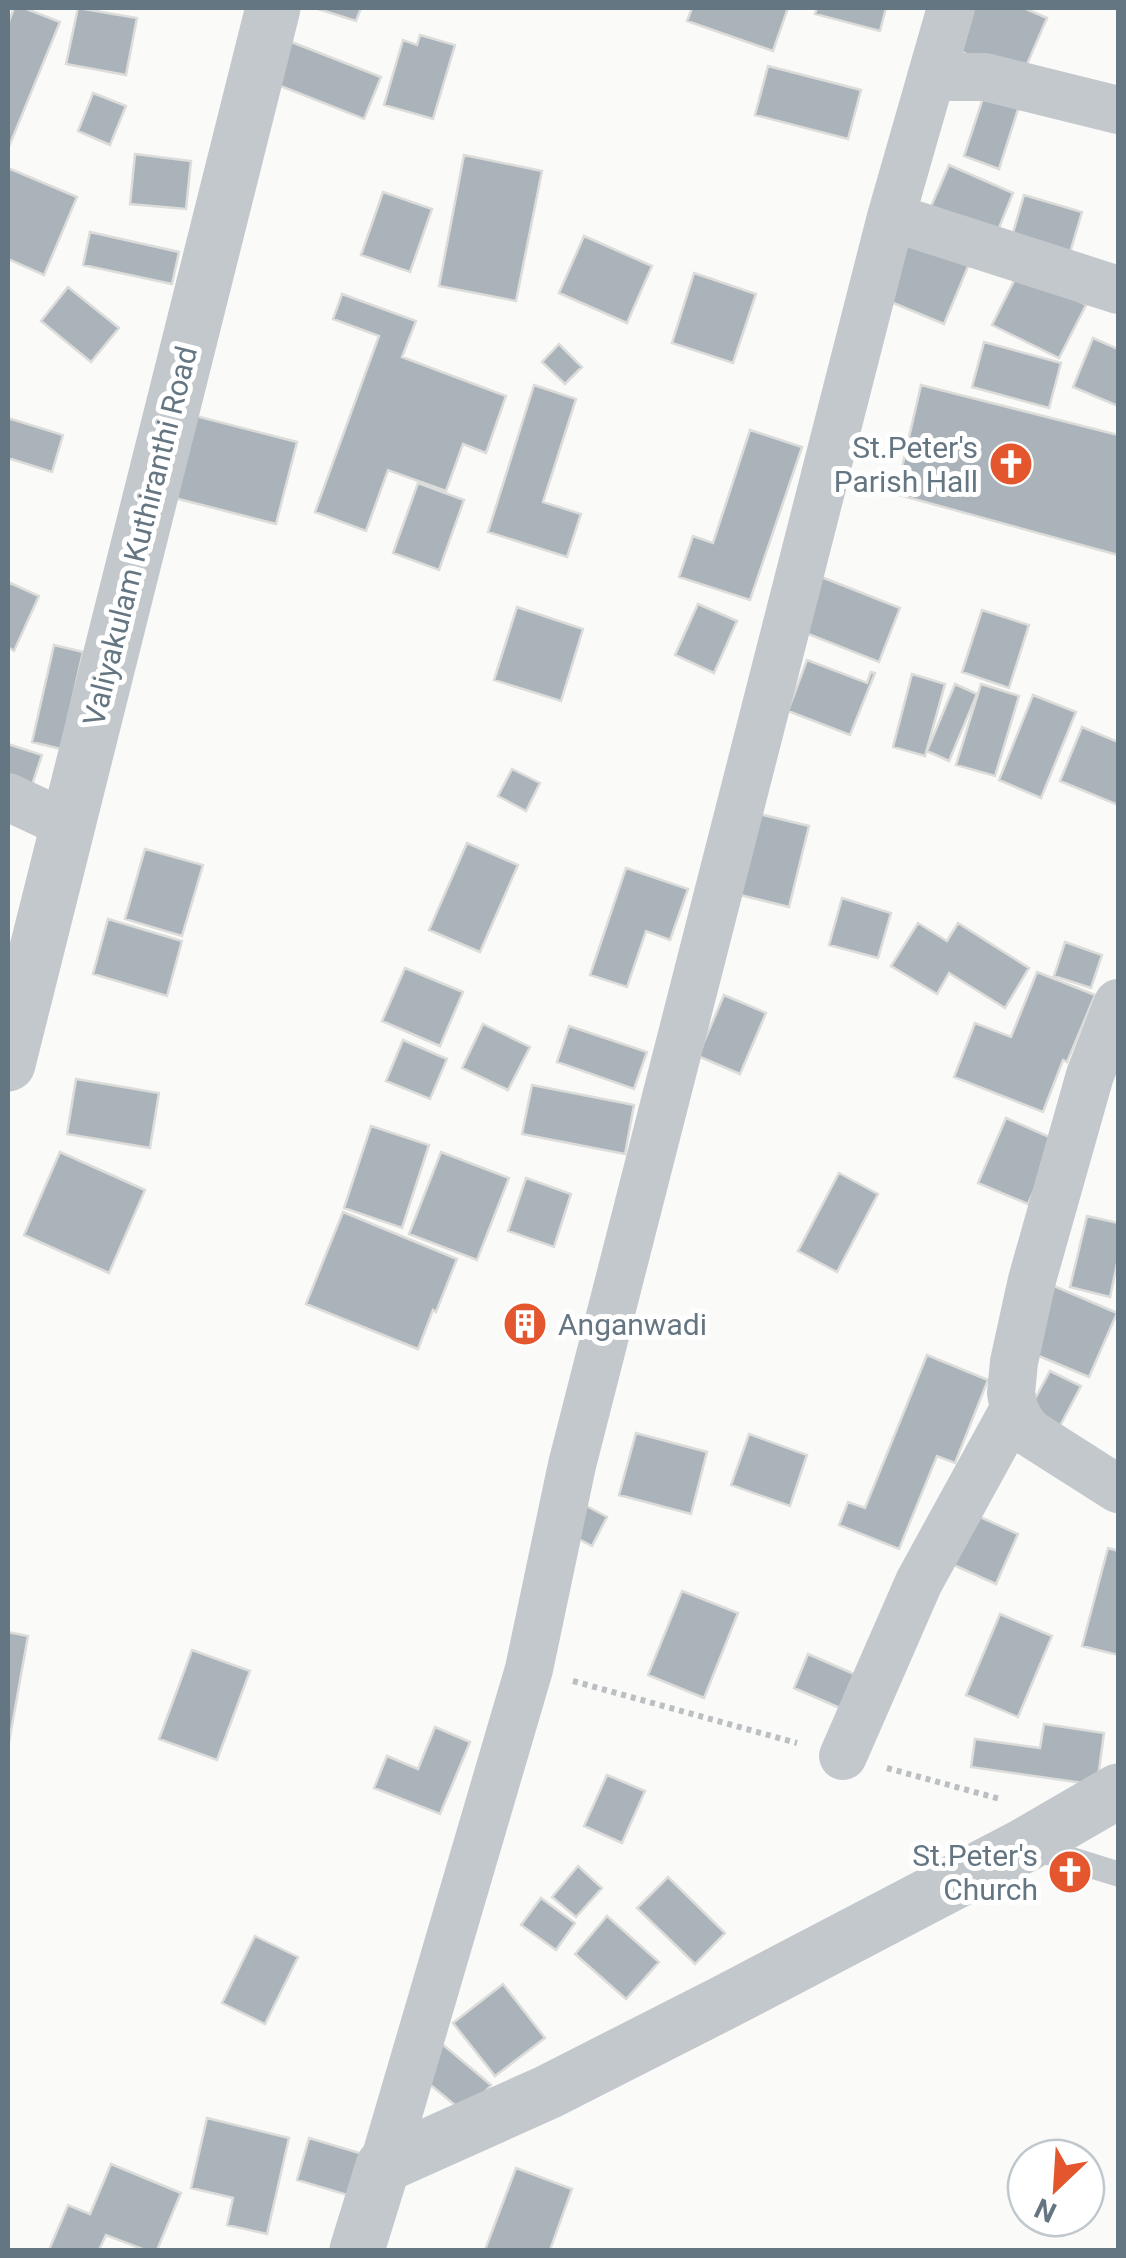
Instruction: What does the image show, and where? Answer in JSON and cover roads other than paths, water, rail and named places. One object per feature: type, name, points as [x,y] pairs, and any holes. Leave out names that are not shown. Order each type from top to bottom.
[{"type":"street","name":"Valiyakulam Kuthiranthi Road","points":[[8,1064],[272,8]]},
{"type":"street","points":[[357,2250],[529,1669],[572,1464],[891,216],[951,8]]},
{"type":"street","points":[[931,78],[984,76],[1118,110]]},
{"type":"street","points":[[891,216],[1118,290]]},
{"type":"street","points":[[8,797],[68,824]]},
{"type":"street","points":[[1118,1003],[1090,1075],[1032,1280],[1011,1393],[1014,1409],[1030,1432],[1118,1489]]},
{"type":"street","points":[[843,1756],[919,1582],[1014,1409]]},
{"type":"street","points":[[383,2166],[548,2092],[725,2002],[1025,1845],[1118,1791]]},
{"type":"lane","points":[[1025,1845],[1118,1874]]},
{"type":"place","name":"St.Peter's Parish Hall","points":[[1011,464]]},
{"type":"place","name":"Anganwadi","points":[[525,1324]]},
{"type":"place","name":"St.Peter's Church","points":[[1070,1872]]}]
